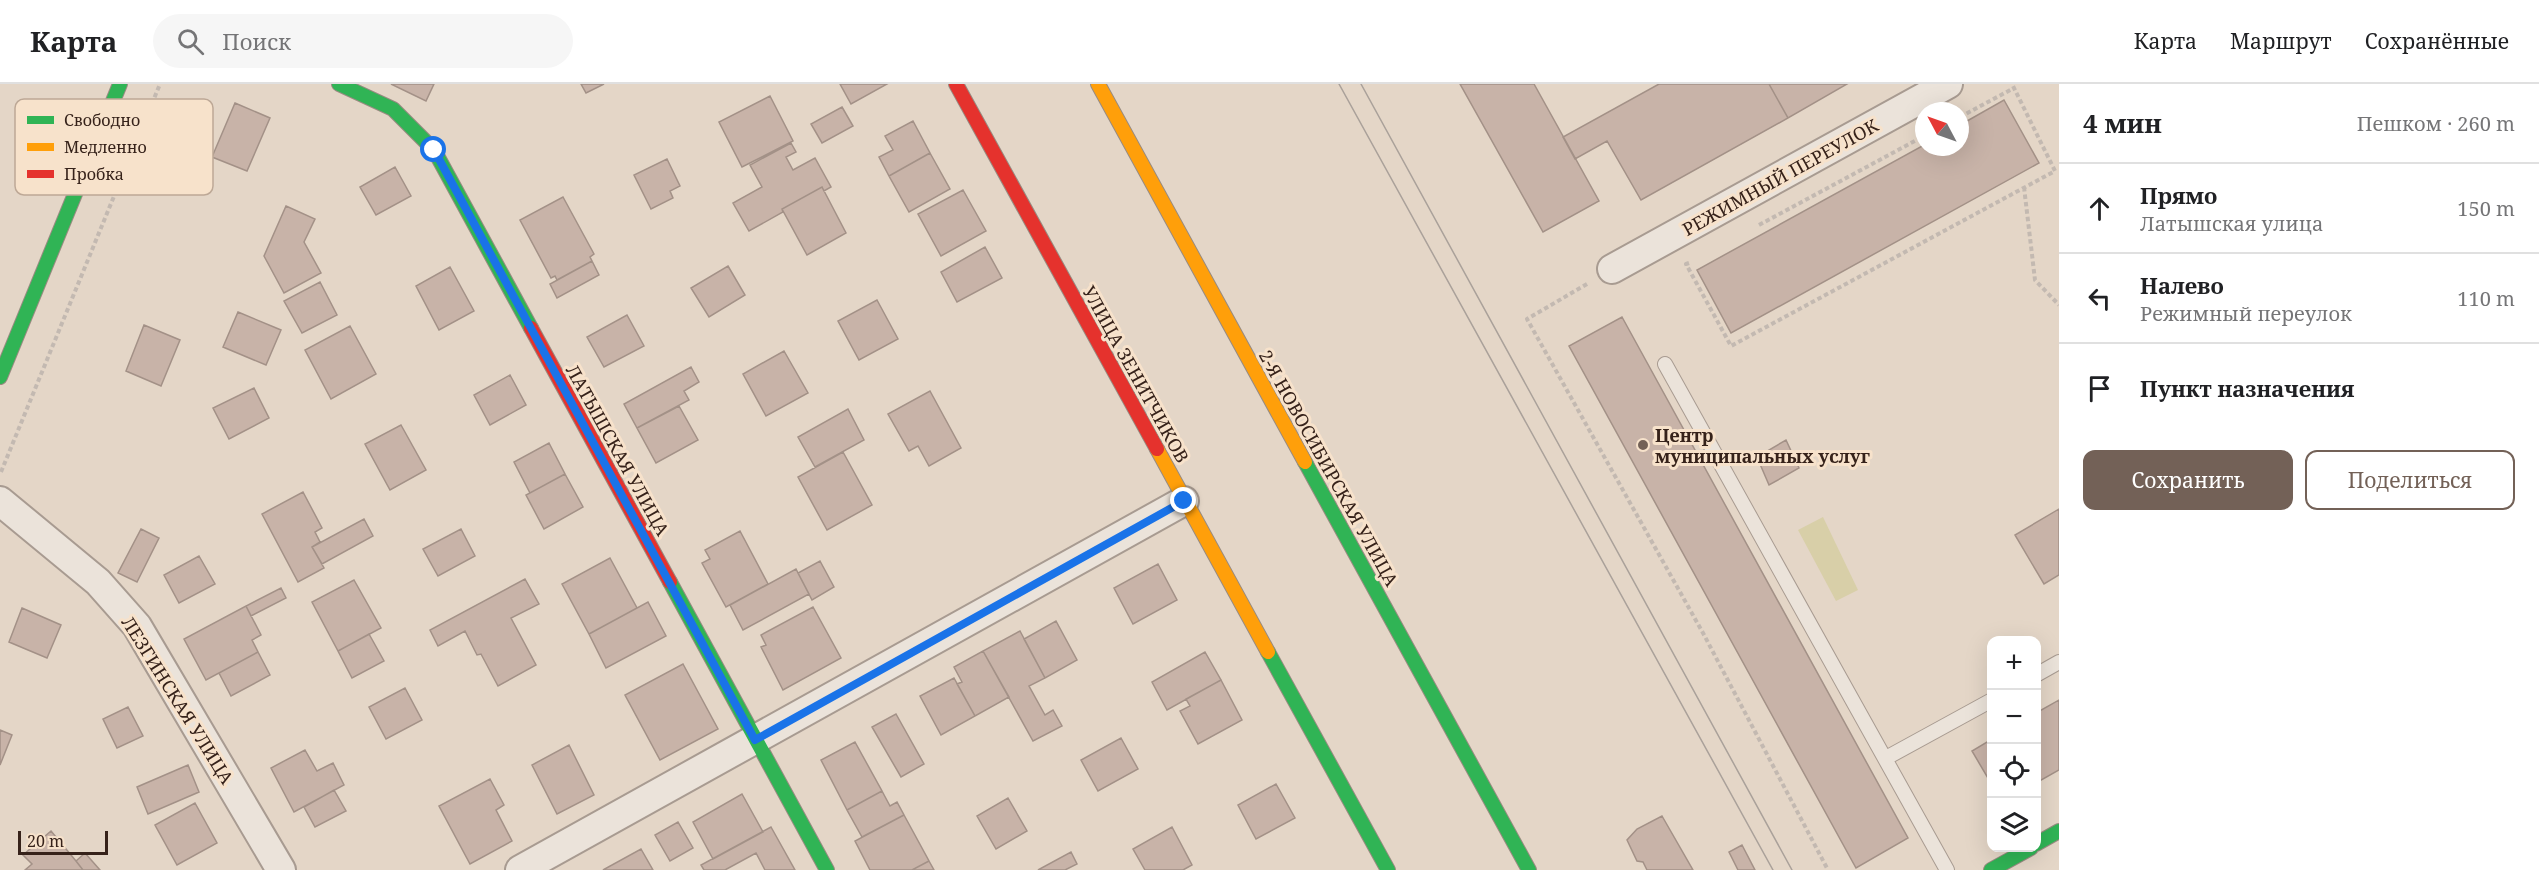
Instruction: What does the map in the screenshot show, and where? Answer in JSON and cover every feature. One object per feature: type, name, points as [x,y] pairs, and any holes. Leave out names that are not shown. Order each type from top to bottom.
[{"type":"street","points":[[114,99],[120,84]]},
{"type":"street","name":"ЛАТЫШСКАЯ УЛИЦА","points":[[339,84],[393,109],[434,150],[827,870]]},
{"type":"street","name":"УЛИЦА ЗЕНИТЧИКОВ","points":[[957,84],[1388,870]]},
{"type":"street","name":"2-Я НОВОСИБИРСКАЯ УЛИЦА","points":[[1098,84],[1529,870]]},
{"type":"street","name":"РЕЖИМНЫЙ ПЕРЕУЛОК","points":[[1612,269],[1948,84]]},
{"type":"street","points":[[0,377],[75,195]]},
{"type":"street","name":"ЛЕЗГИНСКАЯ УЛИЦА","points":[[0,501],[98,582],[137,627],[281,870]]},
{"type":"street","points":[[519,870],[1184,501]]},
{"type":"street","points":[[2041,842],[2059,831]]},
{"type":"street","points":[[1991,870],[2024,852]]},
{"type":"lane","points":[[1665,364],[1947,870]]},
{"type":"lane","points":[[2041,673],[2059,662]]},
{"type":"lane","points":[[1886,758],[1987,703]]},
{"type":"path","points":[[154,99],[160,84]]},
{"type":"path","points":[[1697,258],[1686,264],[1731,346],[2055,171],[2013,86],[1969,112]]},
{"type":"path","points":[[1748,231],[1915,141]]},
{"type":"path","points":[[2024,187],[2035,280],[2059,305]]},
{"type":"path","points":[[0,475],[115,195]]},
{"type":"path","points":[[1612,269],[1527,319],[1703,633],[1828,870]]},
{"type":"shaded area","points":[[1823,517],[1858,590],[1836,601],[1798,530]]},
{"type":"building","points":[[391,84],[434,84],[426,101]]},
{"type":"building","points":[[581,84],[604,84],[586,93]]},
{"type":"building","points":[[840,84],[887,84],[851,104]]},
{"type":"building","points":[[1460,84],[1534,84],[1599,201],[1543,232]]},
{"type":"building","points":[[1659,84],[1769,84],[1788,118],[1641,200],[1607,141],[1575,159],[1563,137]]},
{"type":"building","points":[[1769,84],[1847,84],[1788,118]]},
{"type":"building","points":[[770,96],[793,141],[742,167],[719,122]]},
{"type":"building","points":[[2004,100],[2039,163],[1731,333],[1697,270],[1915,150],[1915,156],[1969,156],[1969,120]]},
{"type":"building","points":[[235,103],[270,118],[247,171],[213,157]]},
{"type":"building","points":[[842,107],[853,126],[822,143],[811,124]]},
{"type":"building","points":[[913,121],[930,153],[889,176],[879,157],[893,150],[885,136]]},
{"type":"building","points":[[791,143],[796,152],[786,157],[793,170],[815,158],[831,187],[824,191],[822,187],[782,209],[783,212],[749,231],[733,203],[762,187],[750,165]]},
{"type":"building","points":[[930,153],[950,189],[909,212],[889,176]]},
{"type":"building","points":[[667,159],[680,186],[670,191],[673,198],[651,209],[634,175]]},
{"type":"building","points":[[395,167],[411,196],[376,215],[360,187]]},
{"type":"building","points":[[822,187],[846,233],[807,255],[782,209]]},
{"type":"building","points":[[963,190],[986,231],[941,256],[918,214]]},
{"type":"building","points":[[563,197],[594,254],[590,257],[592,261],[557,280],[555,276],[551,278],[520,220]]},
{"type":"building","points":[[286,206],[315,219],[304,242],[321,273],[284,293],[264,256]]},
{"type":"building","points":[[985,247],[1002,278],[957,302],[941,272]]},
{"type":"building","points":[[592,261],[599,275],[557,298],[550,284]]},
{"type":"building","points":[[728,266],[745,295],[709,317],[691,288]]},
{"type":"building","points":[[450,267],[474,311],[439,330],[416,286]]},
{"type":"building","points":[[320,282],[337,315],[302,333],[284,301]]},
{"type":"building","points":[[877,300],[898,339],[859,360],[838,321]]},
{"type":"building","points":[[238,312],[281,330],[266,365],[223,347]]},
{"type":"building","points":[[627,315],[644,346],[604,367],[587,337]]},
{"type":"building","points":[[1622,317],[1908,838],[1856,868],[1569,346]]},
{"type":"building","points":[[144,325],[180,340],[161,386],[126,371]]},
{"type":"building","points":[[350,326],[376,374],[331,399],[305,350]]},
{"type":"building","points":[[784,351],[808,393],[766,416],[743,374]]},
{"type":"building","points":[[691,367],[699,382],[684,391],[689,400],[637,428],[624,404]]},
{"type":"building","points":[[510,375],[526,405],[490,425],[474,395]]},
{"type":"building","points":[[254,388],[269,418],[229,439],[213,408]]},
{"type":"building","points":[[930,391],[961,448],[929,466],[918,446],[909,451],[888,414]]},
{"type":"building","points":[[679,406],[698,440],[656,463],[637,428]]},
{"type":"building","points":[[848,409],[864,440],[815,467],[798,437]]},
{"type":"building","points":[[401,425],[426,470],[390,490],[365,444]]},
{"type":"building","points":[[1786,440],[1799,468],[1769,485],[1757,457]]},
{"type":"building","points":[[549,443],[565,474],[530,493],[514,462]]},
{"type":"building","points":[[843,452],[872,505],[827,530],[798,477]]},
{"type":"building","points":[[565,474],[583,507],[544,529],[526,495]]},
{"type":"building","points":[[303,492],[322,528],[315,532],[320,542],[312,547],[324,568],[298,582],[262,514]]},
{"type":"building","points":[[2059,509],[2059,575],[2044,584],[2015,535]]},
{"type":"building","points":[[364,519],[373,536],[322,564],[312,547]]},
{"type":"building","points":[[141,529],[159,538],[137,582],[118,573]]},
{"type":"building","points":[[461,529],[475,556],[438,576],[423,549]]},
{"type":"building","points":[[740,531],[768,584],[726,607],[702,563],[710,559],[705,550]]},
{"type":"building","points":[[199,556],[215,584],[179,603],[164,575]]},
{"type":"building","points":[[610,558],[637,608],[589,634],[562,584]]},
{"type":"building","points":[[820,561],[834,587],[812,600],[798,573]]},
{"type":"building","points":[[1158,564],[1177,600],[1133,624],[1114,588]]},
{"type":"building","points":[[796,569],[809,594],[743,630],[730,605]]},
{"type":"building","points":[[525,579],[539,604],[511,618],[536,665],[498,686],[481,654],[477,655],[465,631],[438,646],[430,630]]},
{"type":"building","points":[[354,580],[381,628],[338,651],[312,602]]},
{"type":"building","points":[[281,588],[286,598],[251,616],[246,606]]},
{"type":"building","points":[[648,602],[666,636],[606,668],[589,634]]},
{"type":"building","points":[[246,606],[261,635],[252,640],[258,652],[206,680],[184,639]]},
{"type":"building","points":[[813,607],[841,658],[783,690],[761,647],[766,645],[761,635]]},
{"type":"building","points":[[22,608],[61,625],[47,658],[9,642]]},
{"type":"building","points":[[1056,621],[1077,660],[1045,678],[1024,639]]},
{"type":"building","points":[[1020,631],[1045,678],[1029,686],[1045,715],[1053,710],[1062,726],[1033,741],[983,651]]},
{"type":"building","points":[[369,634],[384,661],[352,678],[338,651]]},
{"type":"building","points":[[983,651],[1009,697],[975,716],[957,684],[962,682],[954,667]]},
{"type":"building","points":[[258,652],[270,675],[231,696],[219,673]]},
{"type":"building","points":[[1205,652],[1221,680],[1167,710],[1152,682]]},
{"type":"building","points":[[683,664],[718,729],[660,760],[625,695]]},
{"type":"building","points":[[954,678],[975,716],[941,735],[920,696]]},
{"type":"building","points":[[1221,680],[1242,720],[1198,744],[1180,711],[1190,706],[1186,699]]},
{"type":"building","points":[[405,688],[422,720],[386,739],[369,707]]},
{"type":"building","points":[[2059,700],[2059,770],[2041,780],[2041,744],[2041,710]]},
{"type":"building","points":[[128,707],[143,736],[117,748],[103,719]]},
{"type":"building","points":[[896,714],[924,764],[901,777],[872,727]]},
{"type":"building","points":[[0,730],[12,735],[0,765]]},
{"type":"building","points":[[1121,738],[1138,769],[1098,791],[1081,760]]},
{"type":"building","points":[[855,742],[882,791],[847,810],[821,760]]},
{"type":"building","points":[[1987,742],[1987,776],[1972,751]]},
{"type":"building","points":[[569,745],[594,795],[557,814],[532,765]]},
{"type":"building","points":[[305,750],[317,771],[333,763],[344,785],[294,812],[271,768]]},
{"type":"building","points":[[188,765],[199,792],[148,814],[137,787]]},
{"type":"building","points":[[490,779],[504,805],[496,810],[512,841],[470,864],[439,806]]},
{"type":"building","points":[[1276,784],[1295,818],[1256,839],[1238,805]]},
{"type":"building","points":[[334,790],[346,811],[315,827],[304,807]]},
{"type":"building","points":[[882,791],[890,806],[897,802],[904,815],[862,837],[847,810]]},
{"type":"building","points":[[742,794],[763,832],[713,859],[693,822]]},
{"type":"building","points":[[1008,798],[1027,831],[996,849],[977,816]]},
{"type":"building","points":[[195,803],[217,843],[177,865],[155,825]]},
{"type":"building","points":[[904,815],[929,861],[912,870],[870,870],[855,841]]},
{"type":"building","points":[[1662,816],[1693,870],[1647,870],[1643,862],[1637,861],[1627,840],[1637,829]]},
{"type":"building","points":[[678,822],[693,848],[670,861],[655,835]]},
{"type":"building","points":[[771,827],[795,870],[765,870],[756,853],[725,870],[704,870],[701,865]]},
{"type":"building","points":[[1172,827],[1192,865],[1183,870],[1145,870],[1133,849]]},
{"type":"building","points":[[51,831],[83,870],[25,870],[32,864],[23,855]]},
{"type":"building","points":[[1742,845],[1755,870],[1738,870],[1729,852]]},
{"type":"building","points":[[641,849],[653,870],[603,870]]},
{"type":"building","points":[[1071,852],[1077,864],[1065,870],[1038,870]]},
{"type":"building","points":[[85,853],[100,870],[83,870],[76,861]]},
{"type":"building","points":[[929,861],[934,870],[912,870]]},
{"type":"tram line","points":[[1339,84],[1773,870]]},
{"type":"tram line","points":[[1361,84],[1792,870]]},
{"type":"traffic: fast","points":[[114,99],[120,84]]},
{"type":"traffic: fast","points":[[339,84],[393,109],[434,150],[531,328]]},
{"type":"traffic: fast","points":[[0,377],[75,195]]},
{"type":"traffic: fast","points":[[1305,462],[1529,870]]},
{"type":"traffic: fast","points":[[670,582],[827,870]]},
{"type":"traffic: fast","points":[[1268,652],[1388,870]]},
{"type":"traffic: fast","points":[[2041,841],[2059,831]]},
{"type":"traffic: fast","points":[[1991,870],[2024,852]]},
{"type":"traffic: slow","points":[[1098,84],[1305,462]]},
{"type":"traffic: slow","points":[[1157,449],[1268,652]]},
{"type":"traffic: jam","points":[[956,84],[1157,449]]},
{"type":"traffic: jam","points":[[531,328],[670,582]]},
{"type":"place","name":"Центр муниципальных услуг","points":[[1643,445]]},
{"type":"route","points":[[434,150],[755,740],[1184,501]]}]
